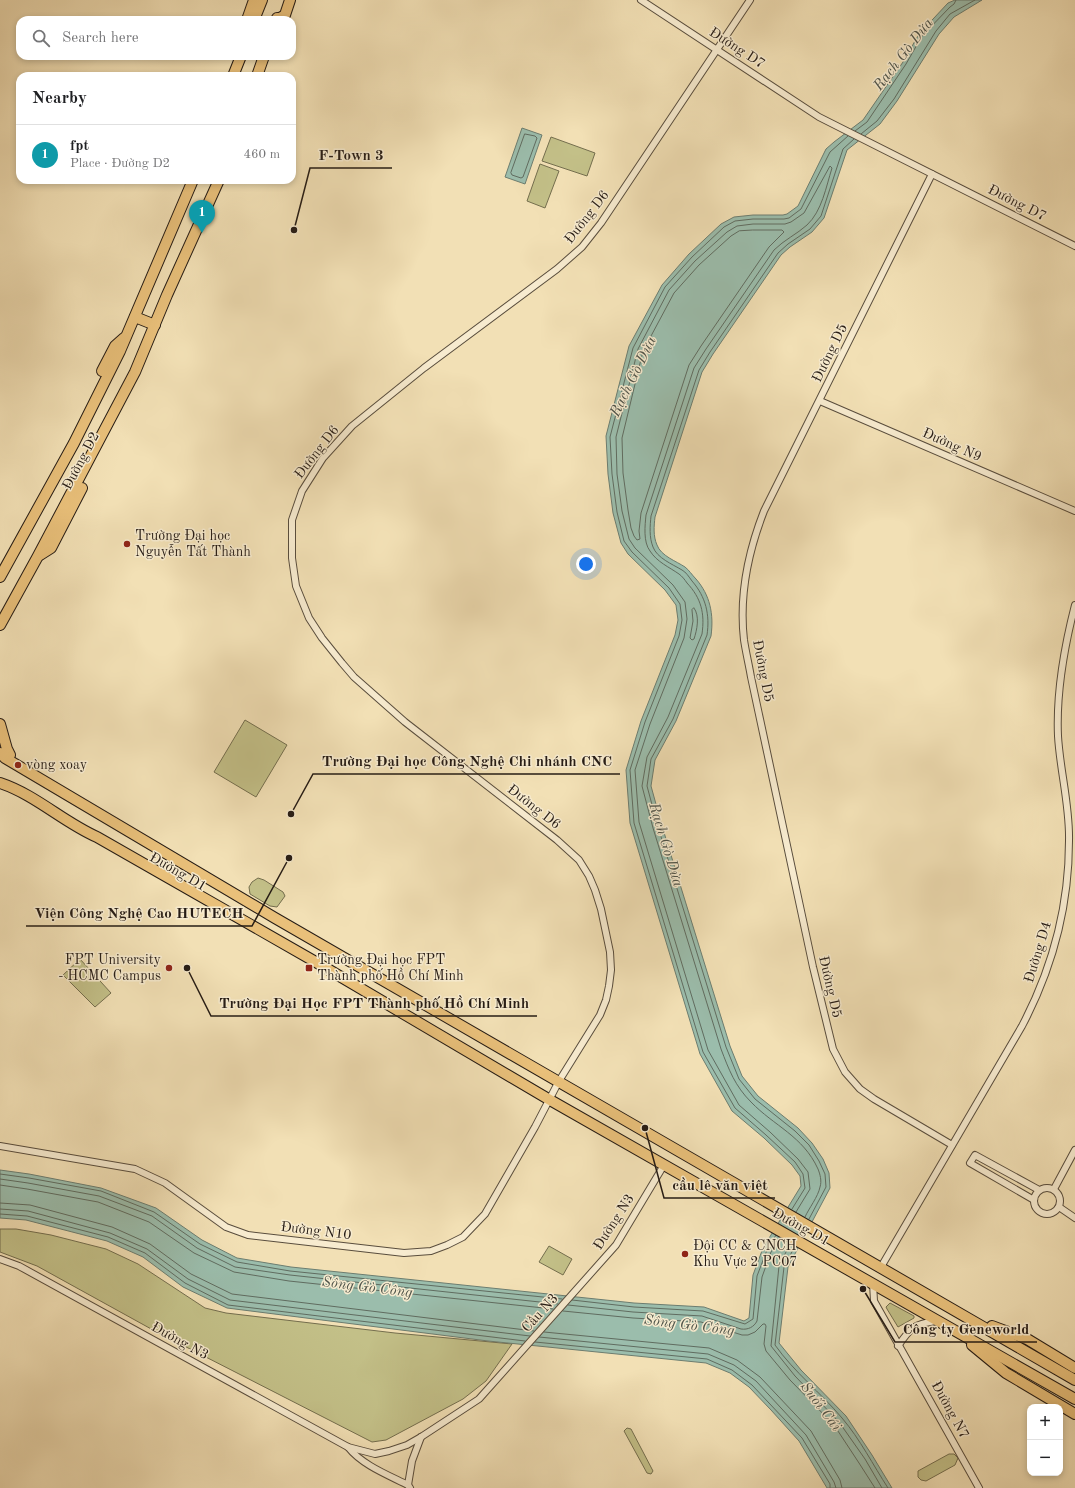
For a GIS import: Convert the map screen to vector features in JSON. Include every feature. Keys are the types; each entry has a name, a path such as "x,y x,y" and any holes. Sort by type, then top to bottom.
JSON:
{"main road":[{"path":"248,16 254,0"},
{"path":"256,16 262,0"},
{"path":"278,16 284,0"},
{"path":"283,16 290,0"},
{"path":"229,72 234,60"},
{"path":"235,72 240,60"},
{"path":"258,72 262,60"},
{"path":"264,72 268,60"},
{"name":"Đường D2","path":"147,288 144,282 145,278 185,184"},
{"name":"Đường D2","path":"0,577 66,458 126,337 192,184"},
{"name":"Đường D2","path":"0,625 135,372 167,295 218,185"},
{"path":"135,317 155,325"},
{"name":"Đường D2","path":"0,565 31,510 40,506"},
{"path":"0,724 7,748 3,753"},
{"name":"Đường D1","path":"3,753 120,821 126,830"},
{"name":"Đường D1","path":"3,753 5,758 353,963 591,1100 764,1197 832,1237 846,1248 1075,1380"},
{"name":"Đường D1","path":"0,783 40,802 85,832 104,841 280,941 664,1166 873,1283 1075,1399"},
{"path":"314,961 323,945"},
{"path":"964,1316 1027,1339 1075,1368"},
{"path":"956,1332 1006,1373 1075,1414"}],"street":[{"name":"Đường D7","path":"641,0 819,117 1075,246"},
{"name":"Đường D6","path":"559,1081 600,1015 606,1000 609,986 610,952 601,909 589,876 579,860 557,840 405,722 354,677 342,663 322,638 309,618 296,586 292,558 292,520 302,491 324,458 352,426 424,368 557,269 582,247 606,216 750,0"},
{"name":"Đường D5","path":"932,174 764,511 756,535 746,576 744,640 800,908 825,1022 833,1048 845,1072 860,1089 874,1099 952,1145"},
{"name":"Đường N9","path":"820,400 1075,512"},
{"name":"Đường D4","path":"881,1267 1031,1008 1048,965 1060,924 1065,895 1069,821 1058,736 1059,692 1065,644 1075,604"},
{"name":"Đường N10","path":"0,1146 136,1169 165,1183 226,1226 248,1236 404,1254 431,1251 463,1237 486,1214 550,1100 559,1081"},
{"path":"1054,1189 1075,1150"},
{"path":"1034,1200 970,1163 975,1155 1039,1190 1046,1188 1054,1189 1061,1198 1059,1207 1053,1213 1045,1214 1038,1211 1034,1204 1034,1200 1039,1190"},
{"name":"Đường N3","path":"578,1289 616,1245 664,1166"},
{"path":"1059,1207 1075,1218"},
{"name":"Đường N3","path":"0,1259 19,1266 348,1447 375,1454 389,1452 407,1445 479,1399 520,1354"},
{"name":"Đường N7","path":"873,1283 874,1302 979,1488"},
{"name":"Cầu N3","path":"520,1354 578,1289"},
{"path":"898,1346 912,1328 921,1323 938,1320"},
{"name":"Đường N3","path":"348,1447 353,1454 372,1467 409,1487 412,1461 421,1437"}],"shaded area":[{"path":"551,137 595,153 587,176 542,161"},
{"path":"540,164 559,171 545,208 527,201"},
{"path":"245,720 287,745 256,797 214,772"},
{"path":"258,878 283,892 285,896 277,907 270,906 250,894 249,887 252,882"},
{"path":"80,959 111,993 95,1007 63,975"},
{"path":"0,1229 16,1229 51,1235 106,1249 138,1264 205,1308 226,1313 395,1333 512,1344 486,1381 463,1399 386,1440 372,1442 153,1330 37,1266 0,1252"},
{"path":"549,1246 572,1259 563,1275 539,1262"},
{"path":"890,1303 914,1316 914,1318 898,1327 886,1307"},
{"path":"627,1428 631,1429 653,1471 651,1474 647,1473 624,1431"},
{"path":"949,1454 954,1454 958,1458 955,1465 926,1481 921,1480 918,1477 918,1471"}],"water":[{"path":"955,0 982,0 954,17 939,34 897,101 880,124 847,150 824,218 812,232 781,255 702,372 655,517 654,527 655,538 659,549 665,555 686,568 701,585 710,605 712,628 711,636 676,721 655,760 651,786 730,1046 742,1076 758,1096 798,1128 812,1143 823,1159 829,1173 830,1188 788,1267 779,1343 801,1370 846,1416 892,1488 827,1488 799,1441 749,1387 730,1373 706,1363 488,1341 227,1308 183,1287 143,1257 107,1241 26,1220 0,1218 0,1170 101,1188 156,1208 202,1240 237,1258 291,1267 634,1303 704,1307 744,1321 749,1318 753,1275 763,1248 801,1186 800,1176 792,1165 764,1138 732,1111 700,1054 630,823 626,770 641,721 675,635 678,620 676,605 665,590 628,554 621,543 613,513 608,474 606,436 629,346 662,285 689,254 721,224 734,217 753,215 783,215 787,214 798,206 826,149 863,120 903,62 919,34 948,3"},
{"path":"522,128 542,135 525,184 505,177"}],"place":[{"name":"F-Town 3","path":"294,230"},
{"name":"fpt","path":"202,233"},
{"name":"Trường Đại học Nguyễn Tất Thành","path":"127,544"},
{"name":"vòng xoay","path":"18,765"},
{"name":"Trường Đại học Công Nghệ Chi nhánh CNC","path":"291,814"},
{"name":"Viện Công Nghệ Cao HUTECH","path":"289,858"},
{"name":"FPT University - HCMC Campus","path":"169,968"},
{"name":"Trường Đại Học FPT Thành phố Hồ Chí Minh","path":"187,968"},
{"name":"Trường Đại học FPT Thành phố Hồ Chí Minh","path":"309,968"},
{"name":"cầu lê văn việt","path":"645,1128"},
{"name":"Đội CC & CNCH Khu Vực 2 PC07","path":"685,1254"},
{"name":"Công ty Geneworld","path":"863,1289"}],"water label":[{"name":"Rạch Gò Dừa","path":"904,55"},
{"name":"Rạch Gò Dừa","path":"634,377"},
{"name":"Rạch Gò Dừa","path":"665,845"},
{"name":"Sông Gò Công","path":"367,1288"},
{"name":"Sông Gò Công","path":"689,1326"},
{"name":"Suối Cái","path":"820,1407"}]}
